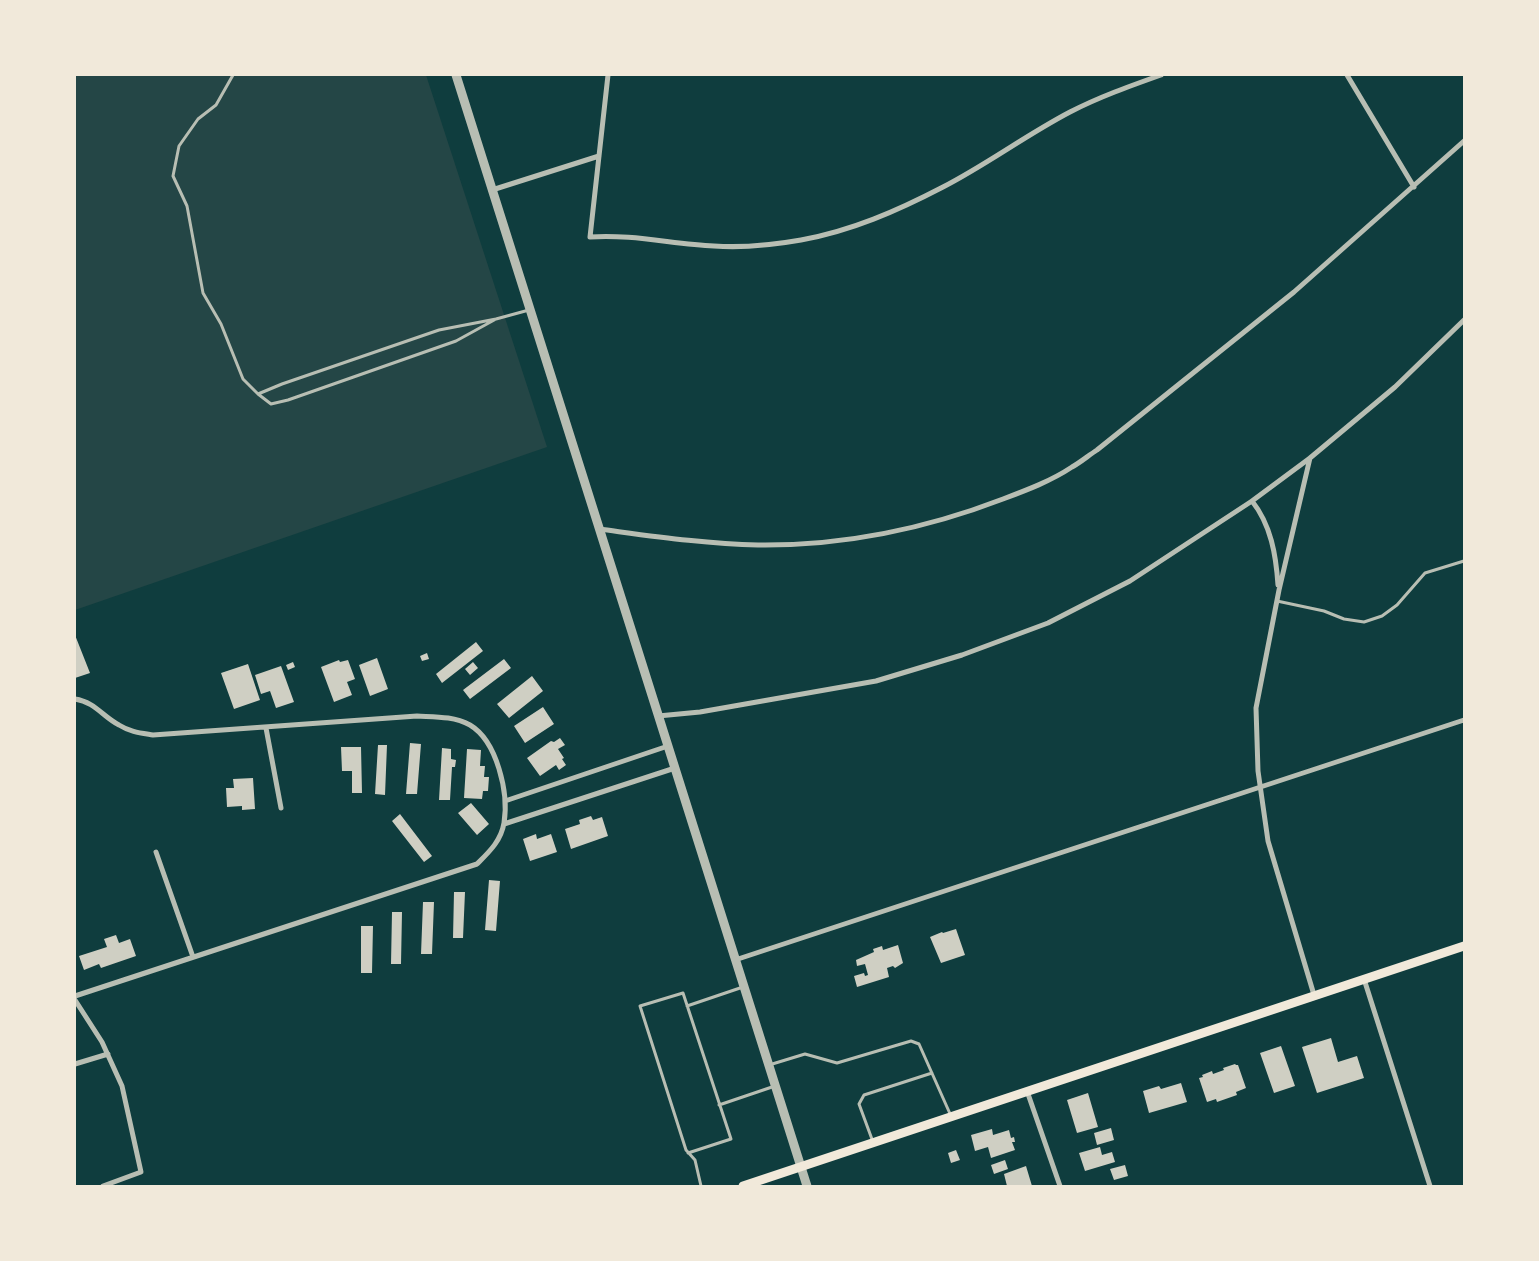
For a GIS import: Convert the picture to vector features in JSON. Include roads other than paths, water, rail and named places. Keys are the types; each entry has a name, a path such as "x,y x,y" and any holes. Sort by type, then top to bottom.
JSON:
{"main road":[{"path":"743,1186 1464,946"}],"street":[{"path":"456,75 807,1186"},
{"path":"608,75 590,237 608,236 715,246 741,246 802,240 844,230 879,218 944,187 1071,111 1161,75"},
{"path":"1347,75 1414,187"},
{"path":"599,529 719,543 759,545 824,542 923,525 985,506 1034,487 1072,467 1097,450 1294,292 1464,141"},
{"path":"492,190 599,156"},
{"path":"658,716 700,712 876,681 962,655 1048,623 1130,581 1252,501 1310,458 1395,387 1464,320"},
{"path":"1310,458 1279,590 1256,708 1258,771 1268,841 1314,995"},
{"path":"1252,501 1260,512 1270,534 1277,562 1279,590"},
{"path":"75,699 82,700 117,724 134,732 153,735 417,716 456,719 471,726 485,737 495,757 505,800 504,824 495,847 477,864 193,957 75,998 108,1054 122,1086 141,1172 103,1186"},
{"path":"735,960 1464,720"},
{"path":"266,728 281,808"},
{"path":"505,800 668,746"},
{"path":"504,824 675,768"},
{"path":"156,852 193,957"},
{"path":"1364,979 1430,1186"},
{"path":"75,1064 108,1054"},
{"path":"1027,1091 1060,1186"}],"lane":[{"path":"232,75 216,105 198,119 179,146 173,176 188,206 203,292 221,324 243,379 258,394 271,404 288,400 456,341 496,319"},
{"path":"258,394 439,330 496,319 529,310"},
{"path":"1277,601 1324,611 1344,619 1364,622 1382,616 1397,605 1425,574 1464,561"},
{"path":"687,1006 743,986"},
{"path":"688,1153 730,1139 683,993 640,1006 686,1150 688,1153 695,1160 701,1186"},
{"path":"768,1065 805,1054 837,1064 911,1041 920,1044 951,1116"},
{"path":"873,1142 860,1104 864,1095 932,1073"},
{"path":"719,1105 775,1086"}]}
